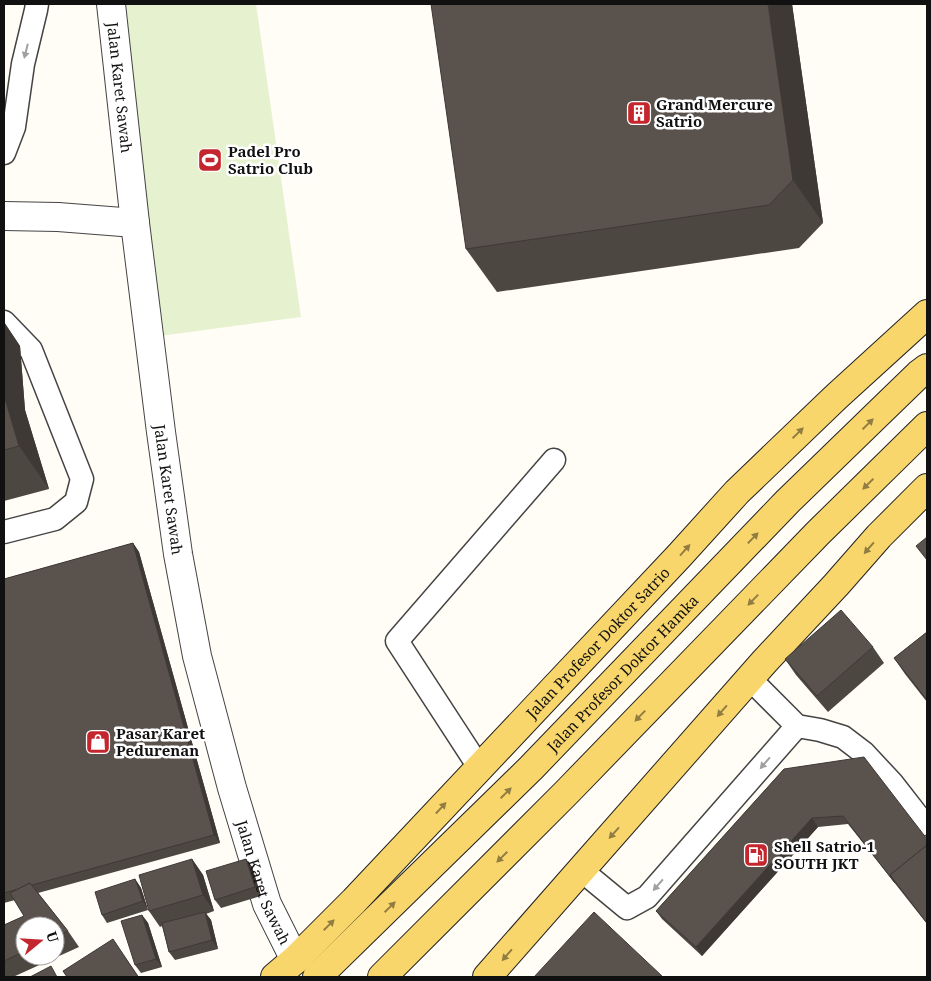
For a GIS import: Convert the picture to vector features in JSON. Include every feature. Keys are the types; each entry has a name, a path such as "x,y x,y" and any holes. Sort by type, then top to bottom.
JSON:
{"main road":[{"name":"Jalan Profesor Doktor Satrio","path":"285,969 354,901 737,492 836,397 927,314"},
{"name":"Jalan Profesor Doktor Hamka","path":"317,977 531,768 788,501 927,368"},
{"path":"382,977 572,786 818,533 927,426"},
{"path":"487,977 879,536 927,488"}],"street":[{"name":"Jalan Karet Sawah","path":"111,4 135,224 176,545 197,656 232,788 285,969"},
{"path":"4,216 58,217 135,224"}],"lane":[{"path":"4,153 14,127 23,64 37,4"},
{"path":"4,322 31,350 82,479 76,502 55,518 4,532"},
{"path":"479,767 397,641 554,460"},
{"path":"750,680 797,726 843,737 864,753 892,783 924,824"},
{"path":"581,870 627,908 647,897 797,726"}],"green space":[{"name":"Padel Pro Satrio Club","path":"126,4 256,4 301,317 160,336"}],"building":[{"name":"Grand Mercure Satrio","path":"431,4 768,4 793,180 769,205 466,249"},
{"path":"4,395 19,446 4,450"},
{"path":"927,537 927,560 916,546"},
{"name":"Pasar Karet Pedurenan","path":"133,543 214,835 32,885 30,883 4,893 4,579"},
{"path":"841,610 873,647 817,696 785,659"},
{"path":"927,632 927,700 894,658"},
{"name":"Shell Satrio-1 SOUTH JKT","path":"864,757 927,839 927,845 890,875 895,883 843,816 812,818 696,947 656,911 784,769"},
{"path":"927,845 927,923 890,875"},
{"path":"192,859 203,895 149,911 139,875"},
{"path":"246,859 255,887 215,900 206,871"},
{"path":"135,879 143,901 102,915 95,892"},
{"path":"30,883 56,916 24,916 10,893"},
{"path":"205,912 212,940 169,952 162,923"},
{"path":"594,912 662,976 534,977"},
{"path":"142,915 156,959 135,965 121,921"},
{"path":"15,920 15,956 4,961 4,925"},
{"path":"113,939 138,977 67,977 63,971"},
{"path":"51,966 57,977 30,977"}],"place":[{"name":"Grand Mercure Satrio","path":"639,113"},
{"name":"Padel Pro Satrio Club","path":"210,160"},
{"name":"Pasar Karet Pedurenan","path":"98,742"},
{"name":"Shell Satrio-1 SOUTH JKT","path":"756,855"}]}
